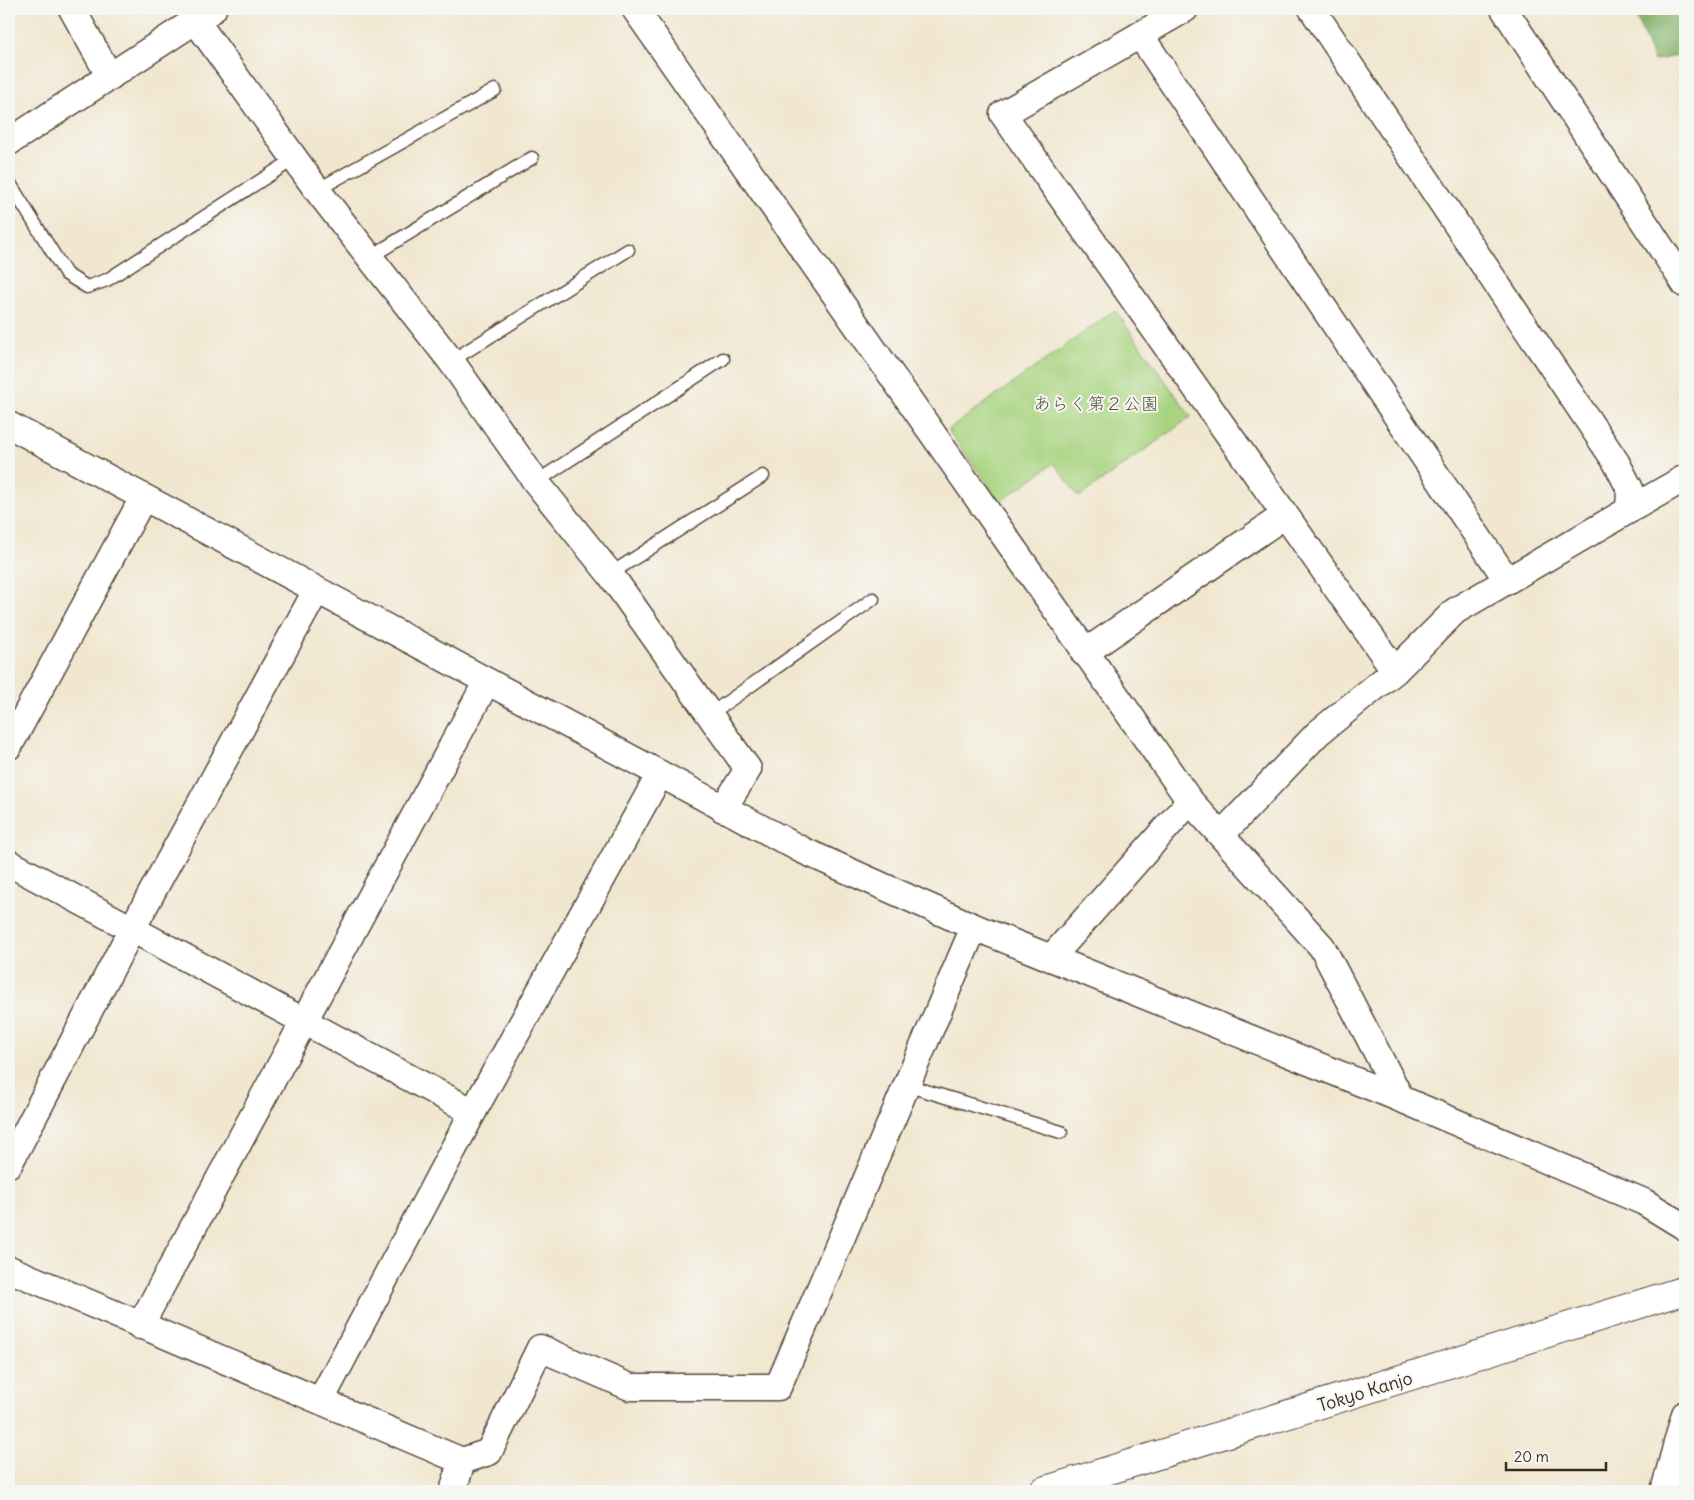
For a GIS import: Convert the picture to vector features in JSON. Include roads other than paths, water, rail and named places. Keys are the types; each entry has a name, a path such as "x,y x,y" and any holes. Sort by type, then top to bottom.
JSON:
{"highway":[{"name":"Tokyo Kanjo","path":"1043,1491 1685,1290"}],"street":[{"path":"72,9 110,77"},
{"path":"635,9 1084,653 1190,801 1322,947 1402,1099"},
{"path":"1185,9 1003,114 1395,671"},
{"path":"1312,9 1616,462 1630,489 1629,510"},
{"path":"1504,9 1685,284"},
{"path":"9,142 205,15 294,159 451,361 536,482 610,574 748,770 723,809"},
{"path":"1140,35 1507,580"},
{"path":"9,425 486,683 802,850 974,927 1402,1099 1644,1202 1685,1227"},
{"path":"1221,835 1318,732 1395,671 1456,611 1685,478"},
{"path":"9,746 143,498"},
{"path":"1084,653 1285,515"},
{"path":"9,1164 132,929 316,591"},
{"path":"140,1326 486,683"},
{"path":"321,1400 473,1112 660,774"},
{"path":"1051,958 1190,801"},
{"path":"9,863 473,1112"},
{"path":"9,1269 462,1461 490,1452 540,1348 630,1387 778,1387 974,927"},
{"path":"1664,1491 1685,1414"},
{"path":"452,1491 462,1461"}],"lane":[{"path":"317,190 495,90"},
{"path":"370,257 532,158"},
{"path":"9,182 66,274 87,287 107,280 294,159"},
{"path":"451,361 628,250"},
{"path":"536,482 723,359"},
{"path":"610,574 763,476"},
{"path":"709,715 873,599"},
{"path":"906,1085 1061,1132"}],"park label":[{"name":"あらく第２公園","path":"1096,404"}]}
